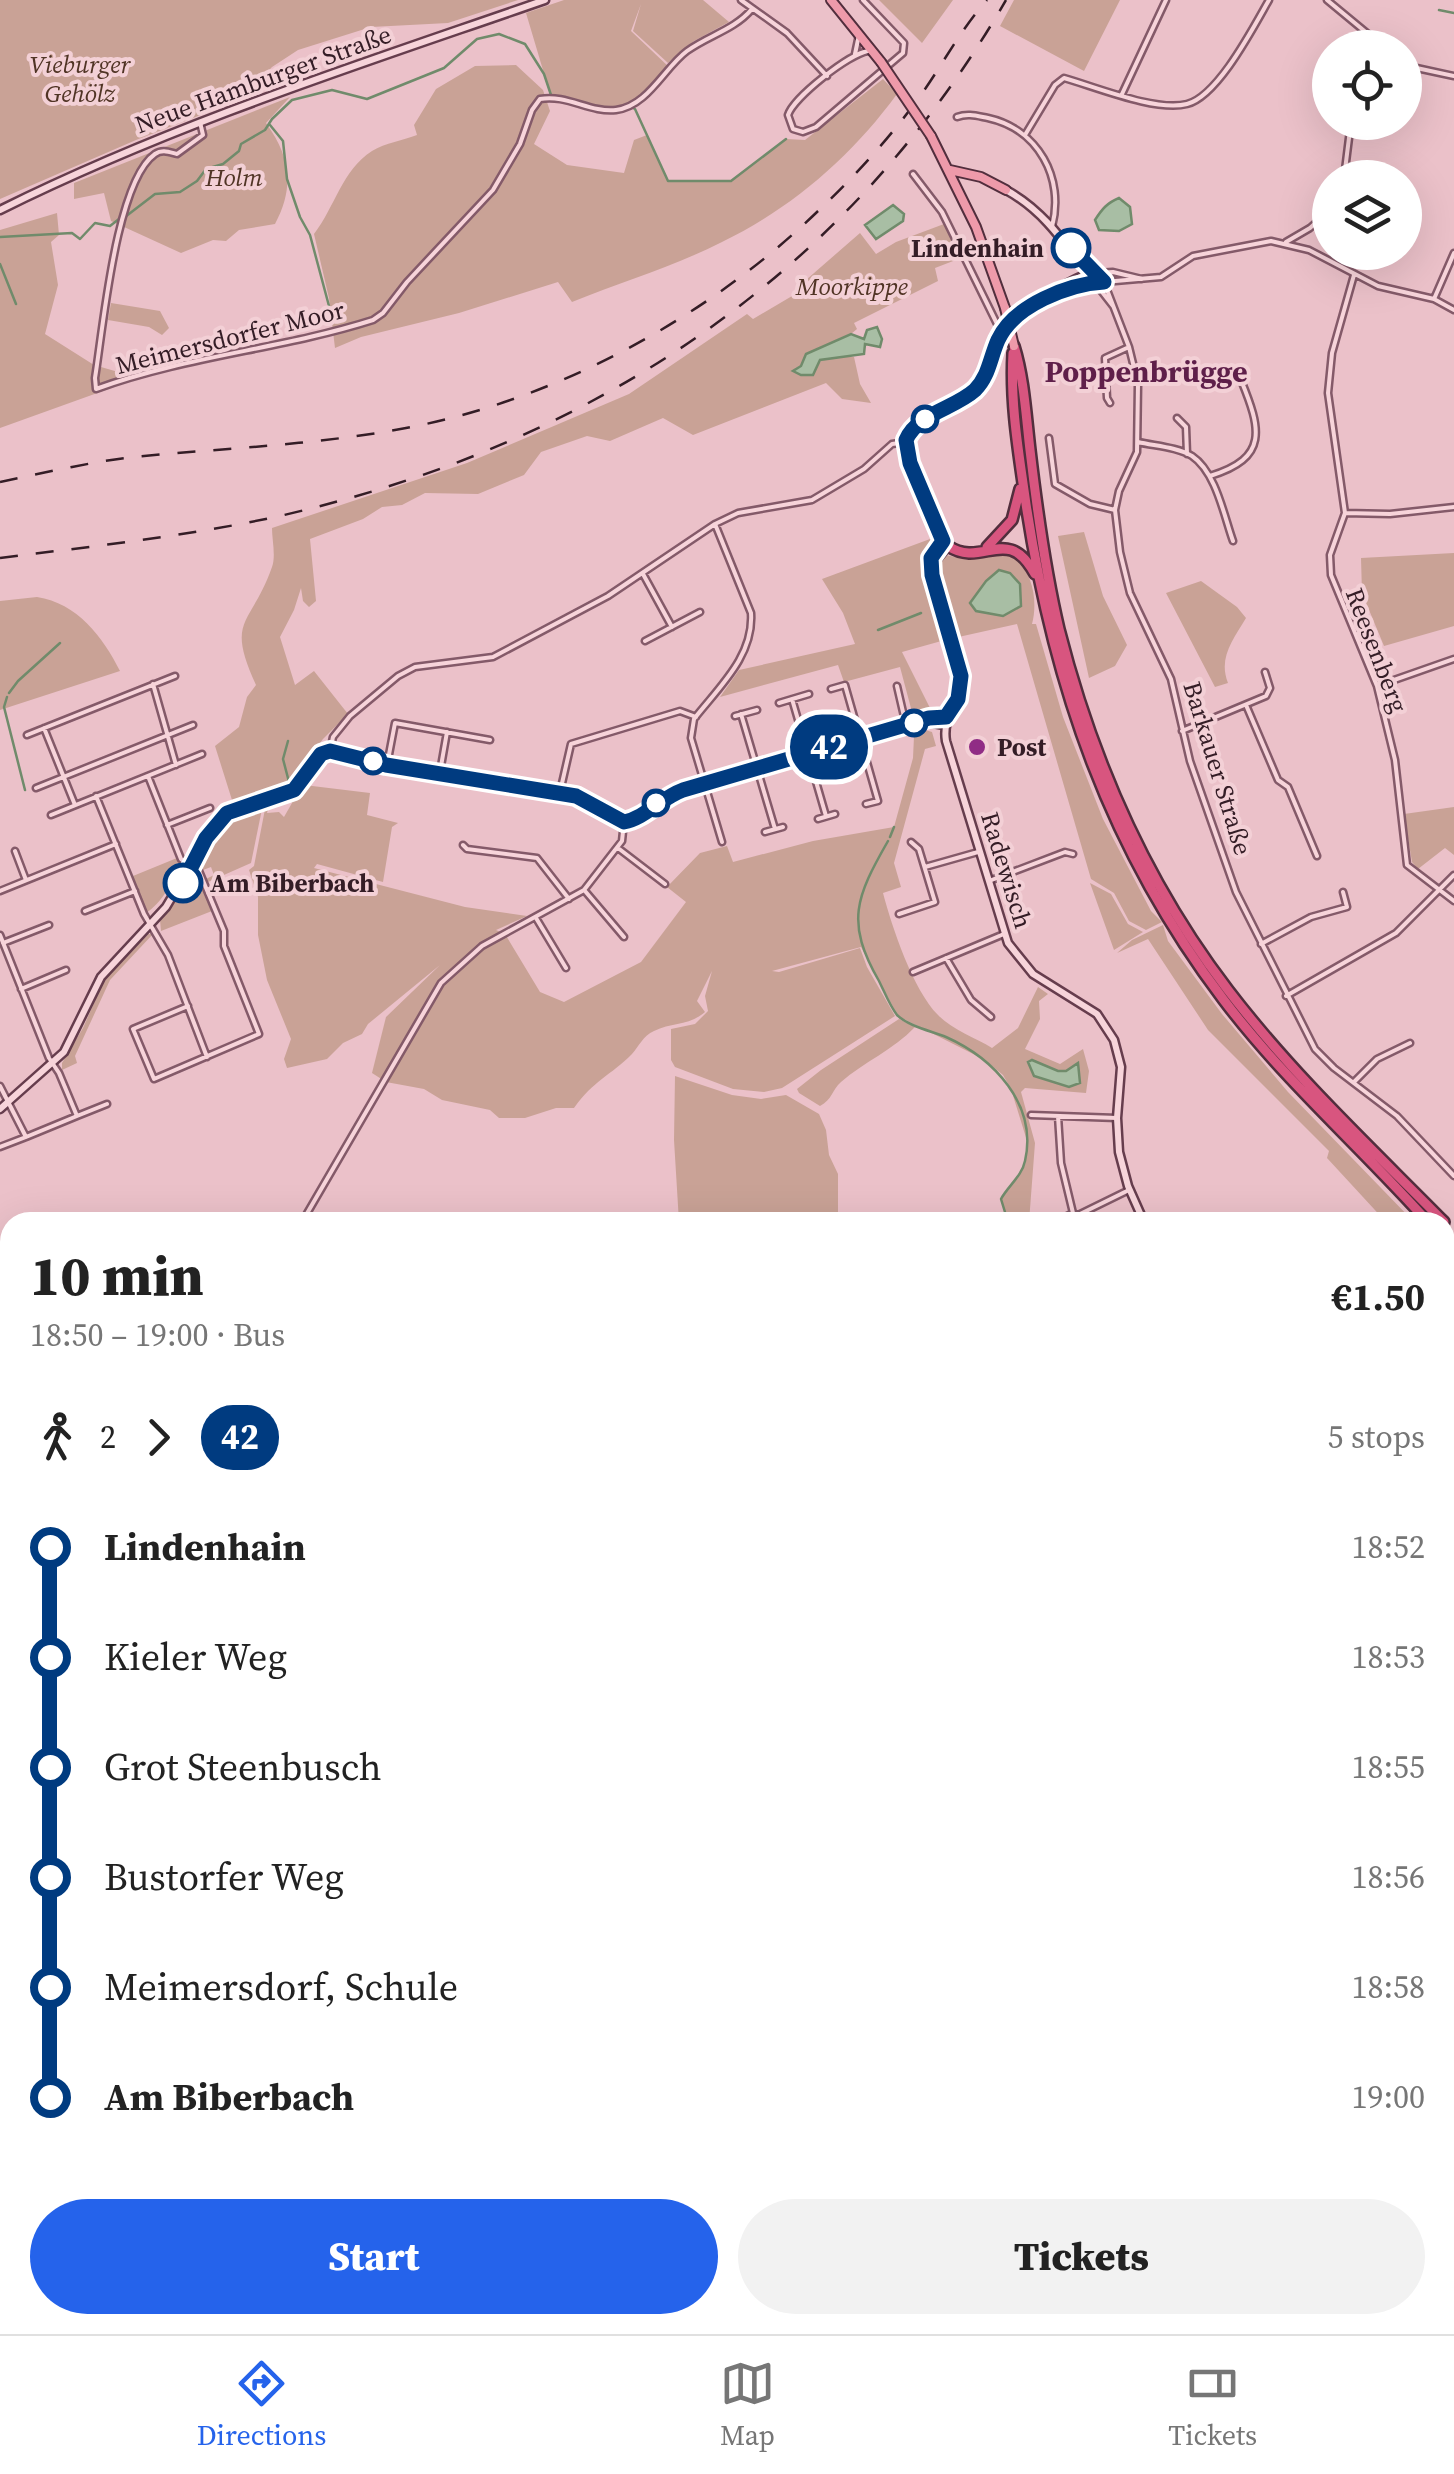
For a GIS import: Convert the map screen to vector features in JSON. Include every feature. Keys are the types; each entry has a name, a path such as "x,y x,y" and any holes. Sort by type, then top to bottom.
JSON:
{"highway":[{"path":"1014,346 1013,394 1022,471 1039,581 1056,657 1084,745 1125,842 1158,903 1250,1034 1419,1212"},
{"path":"1014,346 1045,562 1059,627 1092,740 1136,842 1179,918 1246,1012 1326,1102 1434,1212"},
{"path":"982,550 1014,517 1022,471"},
{"path":"945,544 964,554 999,548 1016,550 1026,558 1039,581"}],"main road":[{"path":"831,0 882,62 949,170 1005,308 1014,346"},
{"path":"949,170 981,178 1006,190"},
{"path":"966,204 967,185 981,178"}],"street":[{"name":"Neue Hamburger Straße","path":"0,210 200,122 545,0"},
{"path":"741,0 787,33 827,76"},
{"path":"864,0 904,44 904,53 816,127 807,132 795,130 788,119 791,106 854,54 873,52"},
{"path":"1122,94 1166,0"},
{"path":"1025,136 1055,84 1064,78 1169,106 1200,98 1224,71 1268,0"},
{"path":"1327,0 1363,30"},
{"name":"Meimersdorfer Moor","path":"200,122 203,135 199,141 177,154 163,151 152,157 130,191 122,219 96,389 153,369 302,340 373,320 383,314 407,282 493,190 540,99 562,98 606,110 628,106 643,97 684,53 732,27 752,9"},
{"path":"854,54 859,33"},
{"path":"1422,69 1454,76"},
{"path":"957,117 963,114 997,120 1025,136 1042,153 1049,168 1052,227"},
{"path":"913,174 942,212 1002,334"},
{"name":"Barkauer Straße","path":"1006,190 1030,204 1100,282 1129,347 1138,384 1138,442 1115,510 1118,539 1130,593 1171,678 1212,831 1236,892 1315,1049 1405,1123 1454,1176"},
{"path":"1286,242 1312,226"},
{"path":"1062,289 1146,280 1167,275 1193,256 1271,241 1286,242 1395,292 1434,299 1454,310"},
{"path":"1434,299 1454,253"},
{"path":"0,1109 64,1052 101,977 152,924 192,867 216,823 227,813 294,790 321,754 330,751 386,765 560,793 584,799 611,818 624,822 639,817 670,795 906,725 945,721 958,699 961,681 931,566 945,544 910,463 906,442 916,425 955,405 980,384 1010,324 1092,274 1114,272 1146,280"},
{"name":"Reesenberg","path":"1354,275 1332,353 1328,393 1346,514 1330,554 1330,575 1377,686 1396,772 1408,865 1454,902"},
{"path":"1110,403 1105,358 1129,347"},
{"path":"1209,476 1239,464 1254,447 1257,423 1241,380"},
{"path":"1177,418 1186,427 1186,454"},
{"path":"1049,438 1055,484 1090,504 1115,510"},
{"path":"330,751 332,737 350,716 398,676 435,662 493,657 570,617 715,524 738,513 812,500 864,469 892,444 906,442"},
{"path":"1138,442 1186,454 1209,476 1233,542"},
{"path":"1346,514 1454,508"},
{"path":"715,524 751,614 752,628 740,660 696,717 691,738 722,842"},
{"path":"642,573 672,627"},
{"path":"645,641 700,612"},
{"path":"1377,686 1454,659"},
{"path":"1182,730 1266,696 1270,688 1266,672"},
{"path":"27,735 175,676"},
{"path":"153,684 176,765"},
{"path":"831,688 845,685 878,801 866,804"},
{"path":"897,686 906,725"},
{"path":"778,703 809,694"},
{"path":"792,700 826,816"},
{"path":"1246,705 1278,780 1288,787 1317,856"},
{"path":"757,710 738,715 774,830"},
{"path":"560,793 571,744 680,711 696,717"},
{"name":"Radewisch","path":"945,721 946,741 1004,934 1026,968 1093,1010 1111,1032 1121,1068 1117,1118 1120,1152 1140,1212"},
{"path":"386,765 394,723 490,740"},
{"path":"36,788 194,725"},
{"path":"44,728 75,805"},
{"path":"440,774 447,732"},
{"path":"51,815 202,754"},
{"path":"148,776 181,859 199,872 260,1034 154,1079 133,1029 188,1006"},
{"path":"96,796 207,1057"},
{"path":"168,824 210,808"},
{"path":"818,818 835,814"},
{"path":"308,1212 431,996 468,956 584,890 618,848 624,822"},
{"path":"766,832 783,827"},
{"path":"910,842 917,845 935,902"},
{"path":"0,892 116,844"},
{"path":"463,844 467,849 537,858 569,899"},
{"path":"618,848 665,884"},
{"path":"15,851 26,880"},
{"path":"925,867 980,851"},
{"path":"988,880 1065,852 1073,854"},
{"path":"1286,996 1396,933 1454,875"},
{"path":"584,890 624,937"},
{"path":"84,911 135,891"},
{"path":"1261,944 1319,914 1346,907 1342,892"},
{"path":"899,914 942,900"},
{"path":"536,918 566,968"},
{"path":"3,943 49,924"},
{"path":"913,972 1004,934"},
{"path":"0,936 77,1116"},
{"path":"946,958 970,1000 991,1017"},
{"path":"21,989 66,970"},
{"path":"1354,1082 1377,1059 1410,1043"},
{"path":"0,1086 26,1137"},
{"path":"0,1147 107,1104"},
{"path":"1030,1115 1117,1118"},
{"path":"1058,1116 1060,1164 1073,1212"},
{"path":"1084,1212 1130,1190"}],"green space":[{"name":"Vieburger Gehölz","path":"0,0 518,0 448,23 371,27 298,50 272,67 242,99 0,199"},
{"path":"564,0 703,0 729,22 694,41 668,63 633,31 641,4 631,31 670,68 628,104 617,108 590,106 551,97 526,13"},
{"path":"879,0 953,0 922,43"},
{"path":"1014,0 1120,0 1084,71 1000,26"},
{"path":"516,65 543,90 550,111 534,144 567,165 624,173 634,140 647,135 668,181 731,180 786,139 805,140 883,79 897,94 860,139 819,179 772,213 704,251 572,302 558,282 459,313 361,337 335,348 329,298 314,234 346,178 372,151 417,135 414,125 436,89 475,66"},
{"name":"Holm","path":"290,97 266,123 280,147 287,172 285,197 275,224 239,230 226,241 213,240 181,253 111,221 104,193 74,199 74,183"},
{"path":"57,213 59,235 51,242 58,285 45,334 94,365 139,378 0,428 0,230"},
{"name":"Moorkippe","path":"944,224 961,258 935,268 938,281 854,323 857,329 851,334 806,354 801,366 794,368 817,363 830,357 854,357 860,384 871,403 842,399 826,383 693,435 663,418 610,441 587,436 541,452 524,475 478,494 425,493 310,539 316,601 309,607 303,601 301,588 280,637 295,685 314,671 348,714 323,739 288,786 232,800 215,746 239,727 247,697 256,685 242,646 242,634 272,567 272,528 467,463 629,394 747,314 753,319 809,286 806,280 860,233 876,254"},
{"path":"111,303 160,311 169,328 162,335 149,327 108,320"},
{"path":"1084,532 1103,596 1127,645 1115,666 1089,678 1058,536"},
{"path":"930,539 927,580 945,640 902,652 930,708 912,712 900,667 844,682 838,665 720,697 739,670 855,644 843,613 822,579"},
{"path":"1003,553 1013,557 1026,572 1033,592 1032,624 1036,624 1063,717 1103,819 1151,911 1162,922 1146,930 1129,921 1114,893 1091,879 1017,624 954,638 938,595 936,572 946,555 969,560","holes":["994,573 1019,608 1003,616 976,611 974,597"]},
{"path":"1454,553 1454,626 1384,646 1362,593 1361,558"},
{"path":"1201,581 1246,618 1226,657 1228,683 1215,687 1166,593"},
{"path":"37,597 76,614 105,646 120,671 0,710 0,601"},
{"path":"919,728 932,732 936,746 925,749 894,863 901,887 883,893 912,974 943,1020 992,1048 1018,1028 1038,987 1048,994 1039,1001 1040,1019 1025,1049 1060,1064 1083,1049 1089,1071 1086,1093 1025,1088 1021,1092 1035,1143 1030,1212 1005,1212 1001,1199 1025,1165 1028,1144 1003,1075 985,1060 898,1016 861,947 772,971 860,948 895,1016 782,1088 764,1092 733,1089 675,1067 671,1060 671,1029 695,1024 708,1011 705,996 712,971 697,1001 705,1012 693,1020 650,1033 574,1108 556,1108 525,1118 499,1118 490,1110 442,1100 424,1089 386,1082 372,1073 386,1017 440,965 368,1024 362,1034 343,1043 327,1059 287,1068 284,1059 291,1039 267,980 258,935 258,897 249,870 254,866 266,804 270,803 267,813 279,812 284,817 292,803 289,797 304,785 370,793 367,815 398,823 392,827 383,882 317,864 314,868 465,907 527,916 496,930 505,934 540,992 564,1002 641,962 686,902 667,887 700,853 727,846 733,862 813,841 894,827 913,758 914,736"},
{"path":"263,804 251,863 208,882 206,879 214,875 211,867 203,870 200,862 214,831 240,811"},
{"path":"1454,807 1454,855 1445,848 1418,869 1412,862 1404,814"},
{"path":"177,858 181,866 174,879 146,913 133,876"},
{"path":"191,877 198,878 212,911 161,931 160,920"},
{"path":"1090,883 1111,894 1128,924 1143,932 1114,950"},
{"path":"1163,925 1168,941 1222,1014 1288,1092 1404,1212 1377,1212 1327,1158 1329,1151 1208,1030 1148,939 1117,953 1132,940"},
{"path":"147,934 153,934 110,980 75,1056 77,1063 62,1070 105,978"},
{"path":"899,1019 915,1027 841,1082 824,1104 820,1106 799,1093 797,1089 821,1070"},
{"path":"675,1076 732,1095 761,1099 786,1095 819,1114 838,1174 838,1212 678,1212"}],"shaded area":[{"path":"1119,198 1130,207 1132,224 1119,231 1099,230 1095,220"},
{"path":"893,205 904,214 903,221 876,239 865,225"},
{"path":"877,327 882,339 880,347 865,344 864,354 820,360 813,375 793,371 801,366 806,354 851,334 864,339 867,330"},
{"path":"999,570 1010,573 1020,584 1021,606 1003,616 976,611 970,603"},
{"path":"1032,1060 1058,1071 1078,1063 1080,1083 1069,1087 1034,1076 1028,1062"}],"waterway":[{"path":"1439,10 1454,13"},
{"path":"125,217 155,194 180,192 197,181 206,169 223,164 239,151 241,144 265,130 292,100 332,90 367,99 444,68 477,39 499,34 525,44 544,74 551,95"},
{"path":"629,106 635,109 668,181 731,181 786,139"},
{"path":"270,125 283,141 287,179 310,235 329,306"},
{"path":"0,237 72,233 80,239 95,223 110,226 119,219"},
{"path":"0,264 16,304"},
{"path":"878,630 921,613"},
{"path":"9,693 60,643"},
{"path":"7,697 4,707 25,790"},
{"path":"288,741 283,759 289,782"},
{"path":"890,837 894,827"},
{"path":"888,841 862,894 858,926 862,942 897,1015 980,1057 995,1070 1018,1102 1025,1121 1025,1161 1001,1199 1005,1212"}],"railway":[{"path":"0,482 117,459 304,442 406,428 462,415 573,375 678,320 774,251 870,158 927,87 987,0"},
{"path":"0,558 178,535 284,515 397,484 505,443 606,393 701,334 789,266 869,187 942,99 1006,0"}],"bus line":[{"name":"42","path":"183,883 206,838 227,813 294,790 321,754 330,751 386,765 576,796 618,822 631,822 662,799 683,790 929,718 946,717 958,699 961,681 932,575 931,558 943,541 910,463 906,440 916,425 955,405 980,384 999,339 1010,324 1062,289 1104,282 1071,248"}],"place":[{"name":"Lindenhain","path":"1071,248"},
{"name":"Post","path":"977,747"},
{"name":"Am Biberbach","path":"183,883"}],"district":[{"name":"Poppenbrügge","path":"1146,371"}]}
